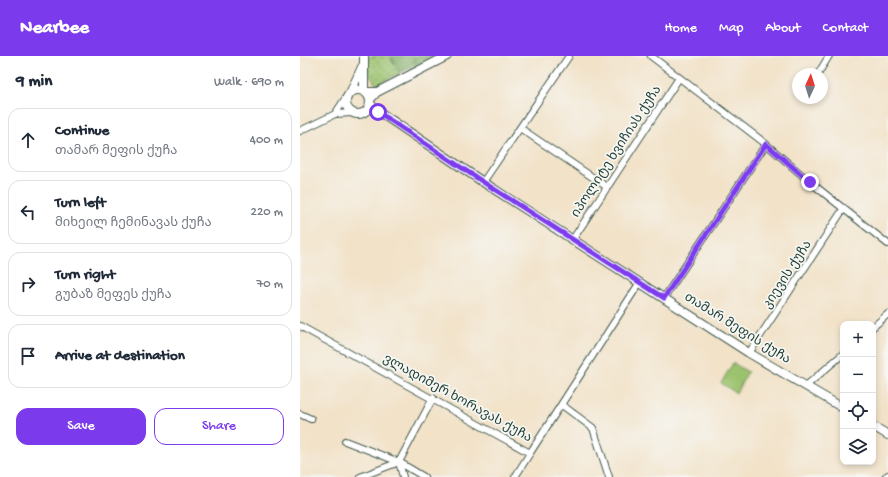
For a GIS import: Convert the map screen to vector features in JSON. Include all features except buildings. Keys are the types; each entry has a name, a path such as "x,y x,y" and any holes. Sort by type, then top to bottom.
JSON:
{"street":[{"path":"362,113 367,110 370,102 379,91 447,56"},
{"path":"483,182 569,56"},
{"path":"651,56 766,144 888,244"},
{"path":"822,68 830,56"},
{"path":"363,60 364,91 370,102"},
{"path":"335,114 352,91 363,60"},
{"name":"იპოლიტე ხვიჩიას ქუჩა","path":"573,239 679,78"},
{"path":"352,91 358,89 364,91 379,91"},
{"path":"346,99 346,107 352,112"},
{"name":"თამარ მეფის ქუჩა","path":"370,102 378,112 483,182 750,353 807,385 840,406"},
{"path":"300,131 335,114 352,112 378,112"},
{"path":"520,128 607,187"},
{"path":"664,298 766,144"},
{"name":"კიევის ქუჩა","path":"750,353 844,208"},
{"name":"ვლადიმერ ხორავას ქუჩა","path":"300,326 433,398 530,453 640,282"},
{"path":"876,325 888,314"},
{"path":"807,385 840,357"},
{"path":"360,477 399,462 433,398"},
{"path":"562,405 593,428 609,477"},
{"path":"300,414 310,419"},
{"path":"876,428 888,435"},
{"path":"345,441 399,462 424,477"},
{"path":"515,477 530,453"},
{"path":"399,462 403,477"}],"green space":[{"path":"369,56 393,56 391,60 400,73 376,85 367,71"},
{"path":"393,56 435,56 400,73 391,60"},
{"path":"733,363 748,372 736,393 721,383"}],"route":[{"path":"378,112 483,182 664,298 766,144 810,182"}]}
